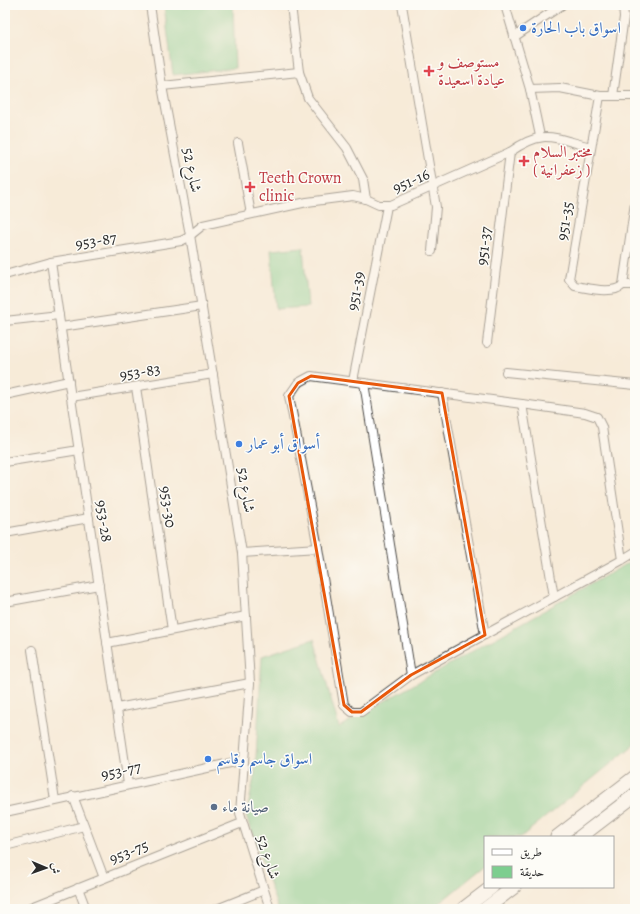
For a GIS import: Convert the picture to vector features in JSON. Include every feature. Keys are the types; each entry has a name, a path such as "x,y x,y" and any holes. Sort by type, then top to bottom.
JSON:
{"main road":[{"path":"558,836 635,776"},
{"path":"581,836 635,795"},
{"path":"463,909 491,888"},
{"path":"485,909 513,888"}],"street":[{"name":"شارع 52","path":"150,5 162,86 190,235 242,553 250,683 240,805 242,822 270,909"},
{"path":"291,5 299,72 308,98 346,148 363,179 366,198"},
{"path":"402,5 436,206 432,251"},
{"path":"505,5 530,89 540,136 591,147"},
{"path":"514,37 562,5"},
{"path":"613,96 624,17 623,5"},
{"path":"162,86 299,72"},
{"path":"530,89 560,88 600,96 635,96"},
{"name":"951-35","path":"600,96 569,279 575,286 583,287 612,290 619,289 623,285"},
{"name":"951-16","path":"190,235 203,225 306,202 353,196 366,198 379,205 387,206 510,152 526,141 540,136"},
{"path":"238,143 251,214"},
{"name":"951-37","path":"487,343 510,152"},
{"path":"635,203 623,285 635,285"},
{"name":"951-39","path":"353,381 387,206"},
{"name":"953-87","path":"5,275 51,262 181,241 190,235"},
{"name":"953-28","path":"51,262 128,784"},
{"path":"61,328 202,306"},
{"path":"5,321 59,315"},
{"path":"506,372 635,385"},
{"name":"953-83","path":"71,397 213,374"},
{"path":"622,560 602,427 597,417 585,413 311,376 298,382 289,396 318,548 344,705 352,712 361,712 411,675 622,560 635,552"},
{"path":"5,395 69,381"},
{"path":"364,383 411,675"},
{"name":"953-30","path":"136,387 172,630"},
{"path":"442,393 485,635"},
{"path":"522,404 554,597"},
{"path":"5,462 79,450"},
{"path":"5,533 89,518"},
{"path":"242,553 318,548"},
{"path":"5,602 99,585"},
{"path":"107,643 246,616"},
{"path":"32,650 55,800"},
{"path":"117,708 250,683"},
{"name":"953-77","path":"5,812 128,784 244,760"},
{"path":"73,796 104,878"},
{"name":"953-75","path":"27,909 242,822"},
{"path":"5,846 84,826"},
{"path":"78,888 86,909"},
{"path":"217,909 264,890"}],"highlighted area":[{"path":"311,376 442,393 485,635 411,675 361,712 352,712 344,705 289,396 298,383"}],"green space":[{"path":"164,5 233,5 235,68 173,75"},
{"path":"303,247 308,307 276,309 271,250"},
{"path":"635,559 635,744 522,836 484,836 484,867 432,909 278,909 246,816 255,773 262,656 314,639 339,727"}],"place":[{"name":"اسواق باب الحارة","path":"523,28"},
{"name":"مستوصف و عيادة اسعيدة","path":"429,71"},
{"name":"مختبر السلام ( زعفرانية )","path":"524,161"},
{"name":"Teeth Crown clinic","path":"250,187"},
{"name":"أسواق أبو عمار","path":"239,444"},
{"name":"اسواق جاسم وقاسم","path":"208,759"},
{"name":"صيانة ماء","path":"214,807"}]}
